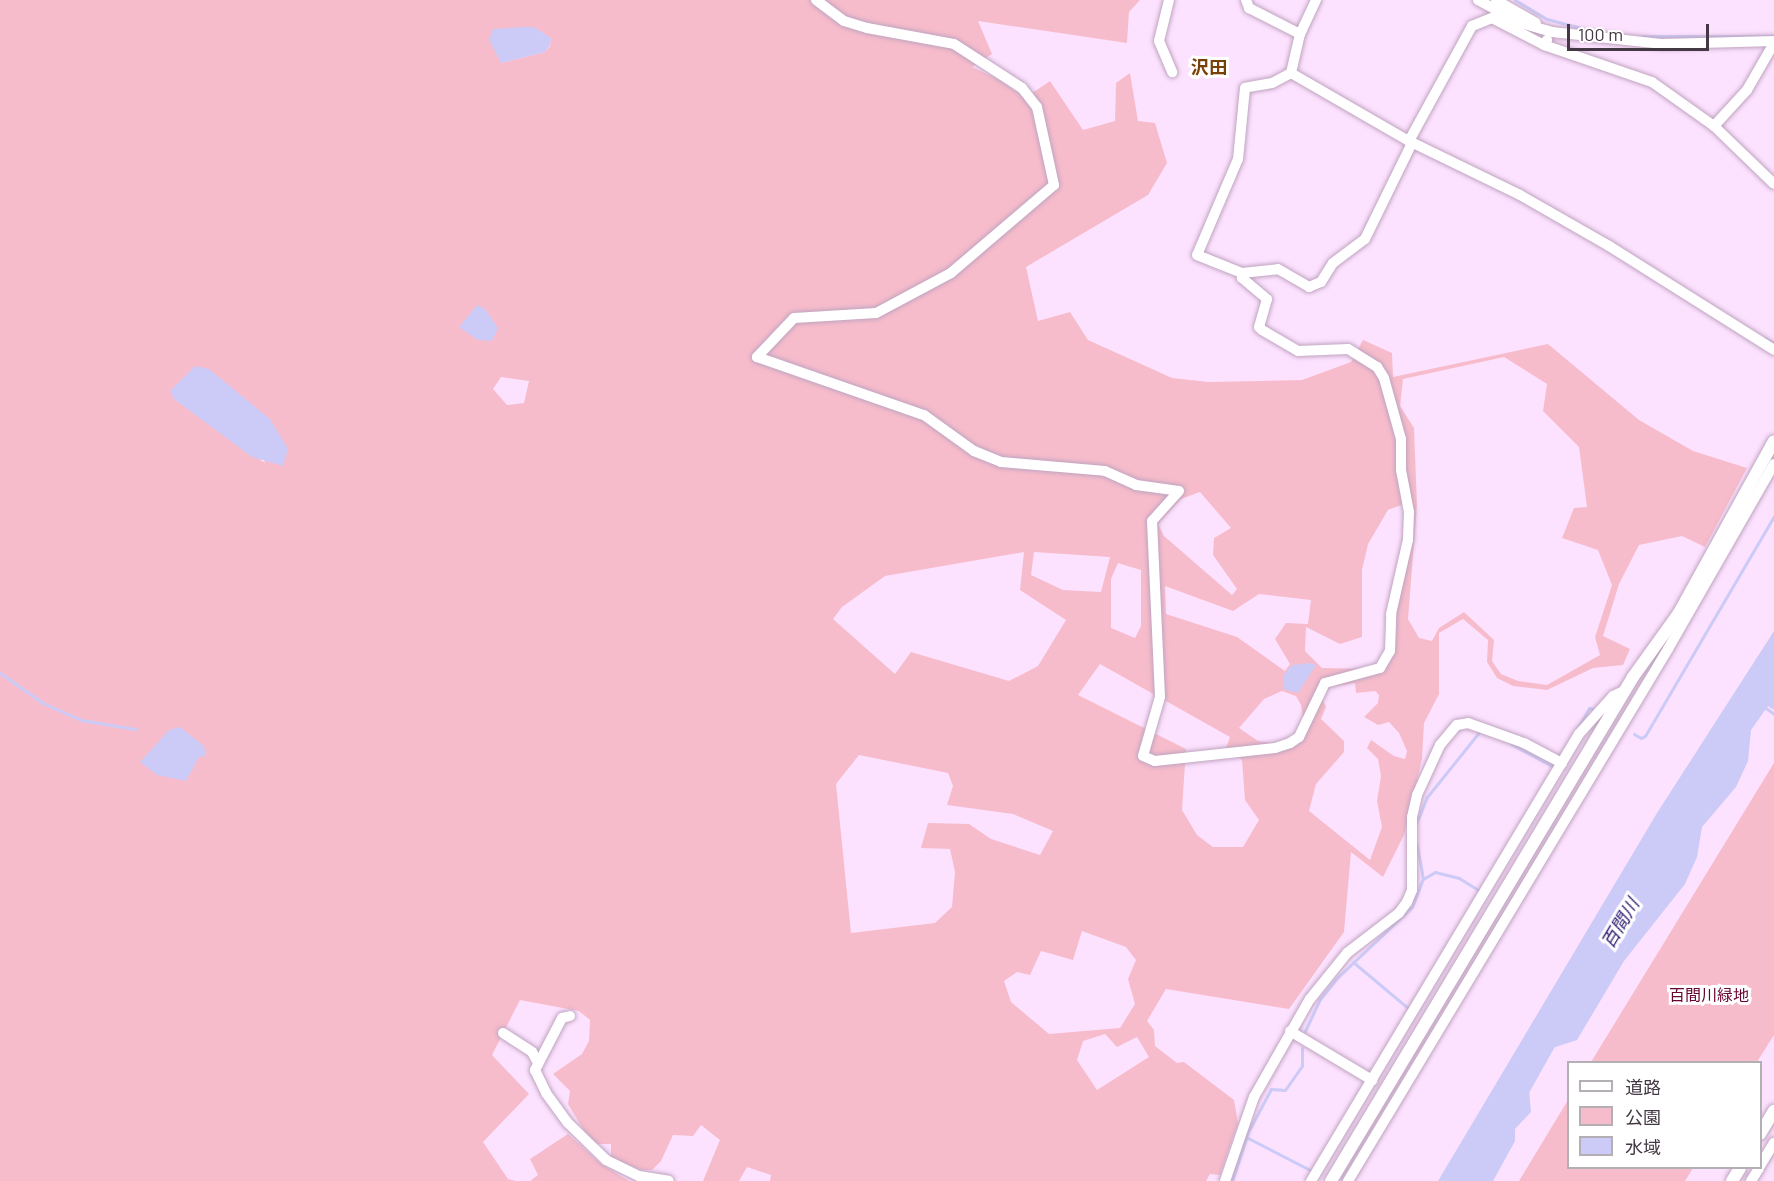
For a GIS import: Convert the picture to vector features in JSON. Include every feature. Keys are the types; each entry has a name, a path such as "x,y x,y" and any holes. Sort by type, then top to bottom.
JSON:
{"street":[{"path":"816,0 844,21 867,28 954,44 1022,88 1037,107 1054,185 951,273 876,313 795,318 758,357 924,415 974,451 1001,462 1104,471 1136,484 1179,491 1152,521 1160,697 1157,716 1143,748 1143,756 1155,761 1275,748 1290,743 1299,737 1324,683 1380,668 1390,651 1391,614 1408,540 1409,512 1401,470 1401,439 1384,378 1377,367 1348,350 1298,351 1262,330 1258,327 1267,299 1242,278 1242,273"},
{"path":"1169,0 1159,41 1172,72"},
{"path":"1246,0 1249,8 1300,34"},
{"path":"1316,0 1300,34 1291,73 1272,83 1245,88 1238,159 1197,255 1242,273 1278,269 1309,287 1321,282 1333,263 1365,239 1410,142 1472,26 1492,18 1544,45 1652,82 1714,126 1774,184"},
{"path":"1478,0 1521,23 1552,32 1663,44 1774,42"},
{"path":"1496,0 1552,32"},
{"path":"1544,45 1552,32"},
{"path":"1714,126 1747,90 1774,42"},
{"path":"1291,73 1410,142 1520,195 1774,350"},
{"path":"1331,1181 1626,690 1690,595 1774,441"},
{"path":"1348,1181 1774,464"},
{"path":"1311,1181 1369,1078 1559,762 1579,734 1613,696 1626,690"},
{"path":"1224,1181 1246,1115 1290,1031 1310,999 1347,953 1399,913 1407,902 1412,890 1411,839 1417,795 1440,744 1457,725 1463,722 1484,727 1559,762"},
{"path":"570,1016 562,1018 535,1070 546,1093 594,1152 622,1169 669,1181"},
{"path":"1290,1031 1369,1078"},
{"path":"503,1033 532,1052 538,1063"},
{"path":"1762,1132 1774,1111"},
{"path":"1762,1164 1774,1143"}],"green space":[{"path":"0,0 1140,0 1129,12 1127,43 978,21 992,54 972,67 998,79 1025,98 1050,81 1083,130 1115,121 1116,83 1130,73 1138,121 1155,123 1167,163 1148,195 1026,267 1038,321 1070,312 1088,340 1172,378 1208,382 1302,380 1351,362 1363,340 1392,353 1393,377 1548,344 1639,420 1693,451 1747,468 1705,547 1682,536 1639,545 1619,584 1603,636 1630,649 1623,665 1593,668 1547,690 1513,686 1497,678 1487,662 1488,640 1463,619 1439,633 1439,694 1424,723 1422,759 1404,835 1383,877 1351,852 1344,932 1289,1009 1166,989 1147,1021 1154,1030 1155,1046 1177,1063 1184,1062 1234,1100 1238,1123 1220,1175 1210,1174 1206,1181 770,1181 771,1175 747,1167 739,1181 703,1181 720,1140 701,1125 693,1136 673,1135 661,1161 652,1170 641,1170 611,1157 611,1144 592,1144 568,1104 570,1091 553,1074 582,1054 589,1041 590,1020 579,1011 520,1000 492,1055 529,1094 483,1142 508,1179 516,1181 0,1181","holes":["533,27 551,38 550,46 545,52 501,63 493,30","1504,357 1547,384 1543,411 1579,447 1587,507 1574,508 1562,538 1598,550 1612,585 1595,637 1600,655 1547,685 1518,681 1501,674 1492,661 1494,640 1464,612 1439,628 1432,641 1419,638 1408,619 1417,505 1414,428 1400,406 1403,379","501,377 529,381 524,403 507,405 493,389","221,380 244,399 265,463 174,399","1200,492 1231,528 1214,538 1213,555 1237,589 1232,595 1164,536 1158,524 1181,499","1404,504 1406,524 1386,657 1373,669 1322,668 1305,651 1306,627 1340,644 1362,637 1362,570 1368,544 1388,510","1024,552 1020,590 1066,620 1038,666 1009,681 911,652 895,674 833,619 842,607 885,576","1034,552 1110,557 1101,592 1063,590 1031,575","1118,563 1141,570 1141,626 1135,638 1111,628 1111,579","1165,586 1233,611 1259,594 1311,600 1308,624 1286,623 1275,639 1290,664 1285,671 1237,637 1166,614","1100,664 1230,737 1226,748 1242,760 1245,800 1259,820 1243,847 1213,847 1197,835 1182,810 1186,749 1078,695","1355,683 1356,693 1375,691 1379,695 1378,703 1364,717 1378,725 1389,722 1399,733 1407,751 1405,759 1394,756 1371,740 1367,748 1378,759 1381,776 1377,801 1382,827 1370,860 1309,811 1316,784 1344,752 1344,741 1321,719 1326,707 1321,696 1331,687","1282,691 1296,696 1301,705 1303,719 1293,737 1272,743 1258,741 1239,728 1264,699","859,755 948,773 953,786 947,805 1013,814 1053,831 1040,855 991,839 969,824 928,823 921,848 950,849 955,872 952,907 935,923 851,933 836,784","1082,931 1126,947 1136,960 1128,979 1135,1004 1120,1028 1049,1034 1011,1002 1004,981 1017,972 1030,975 1041,951 1073,960","1105,1034 1117,1047 1137,1037 1149,1057 1097,1090 1077,1060 1083,1041"]},
{"name":"百間川緑地","path":"1774,763 1774,1035 1758,1061 1592,1061"},
{"path":"1567,1102 1567,1169 1692,1169 1685,1181 1519,1181"},
{"path":"568,1134 600,1163 629,1181 530,1181 538,1175 530,1159"}],"water":[{"path":"534,27 551,38 550,45 545,52 501,63 489,40 493,29"},
{"path":"477,305 485,309 498,328 492,341 478,340 459,327"},
{"path":"195,366 209,369 270,419 288,449 283,466 252,457 174,399 170,391"},
{"path":"1774,631 1774,710 1768,706 1751,730 1748,761 1736,787 1702,827 1697,857 1685,884 1624,961 1577,1040 1534,1054 1527,1067 1531,1112 1515,1129 1515,1141 1493,1181 1438,1181 1657,813"},
{"path":"1311,663 1316,665 1298,693 1283,689 1283,676 1292,665"},
{"path":"180,727 204,746 206,756 199,757 186,781 157,775 140,762 169,730"}],"waterway":[{"path":"1515,0 1547,19 1593,31"},
{"path":"1642,36 1773,36"},
{"path":"1765,338 1774,343"},
{"path":"1634,734 1641,738 1645,736 1774,516"},
{"path":"0,673 43,703 81,720 135,729"},
{"path":"1763,706 1774,714"},
{"path":"1577,729 1589,708 1593,709"},
{"path":"1416,824 1427,797 1480,731"},
{"path":"1511,744 1554,767"},
{"path":"1305,1031 1320,999 1338,977 1412,907 1423,879 1417,845"},
{"path":"1423,879 1435,872 1459,878 1480,891"},
{"path":"1353,962 1409,1009"},
{"name":"百間川","path":"1518,1096 1554,1032"},
{"path":"1232,1181 1248,1132 1271,1089 1285,1090 1302,1066 1302,1048"},
{"path":"1246,1137 1312,1171"}],"district":[{"name":"沢田","path":"1209,67"}]}
